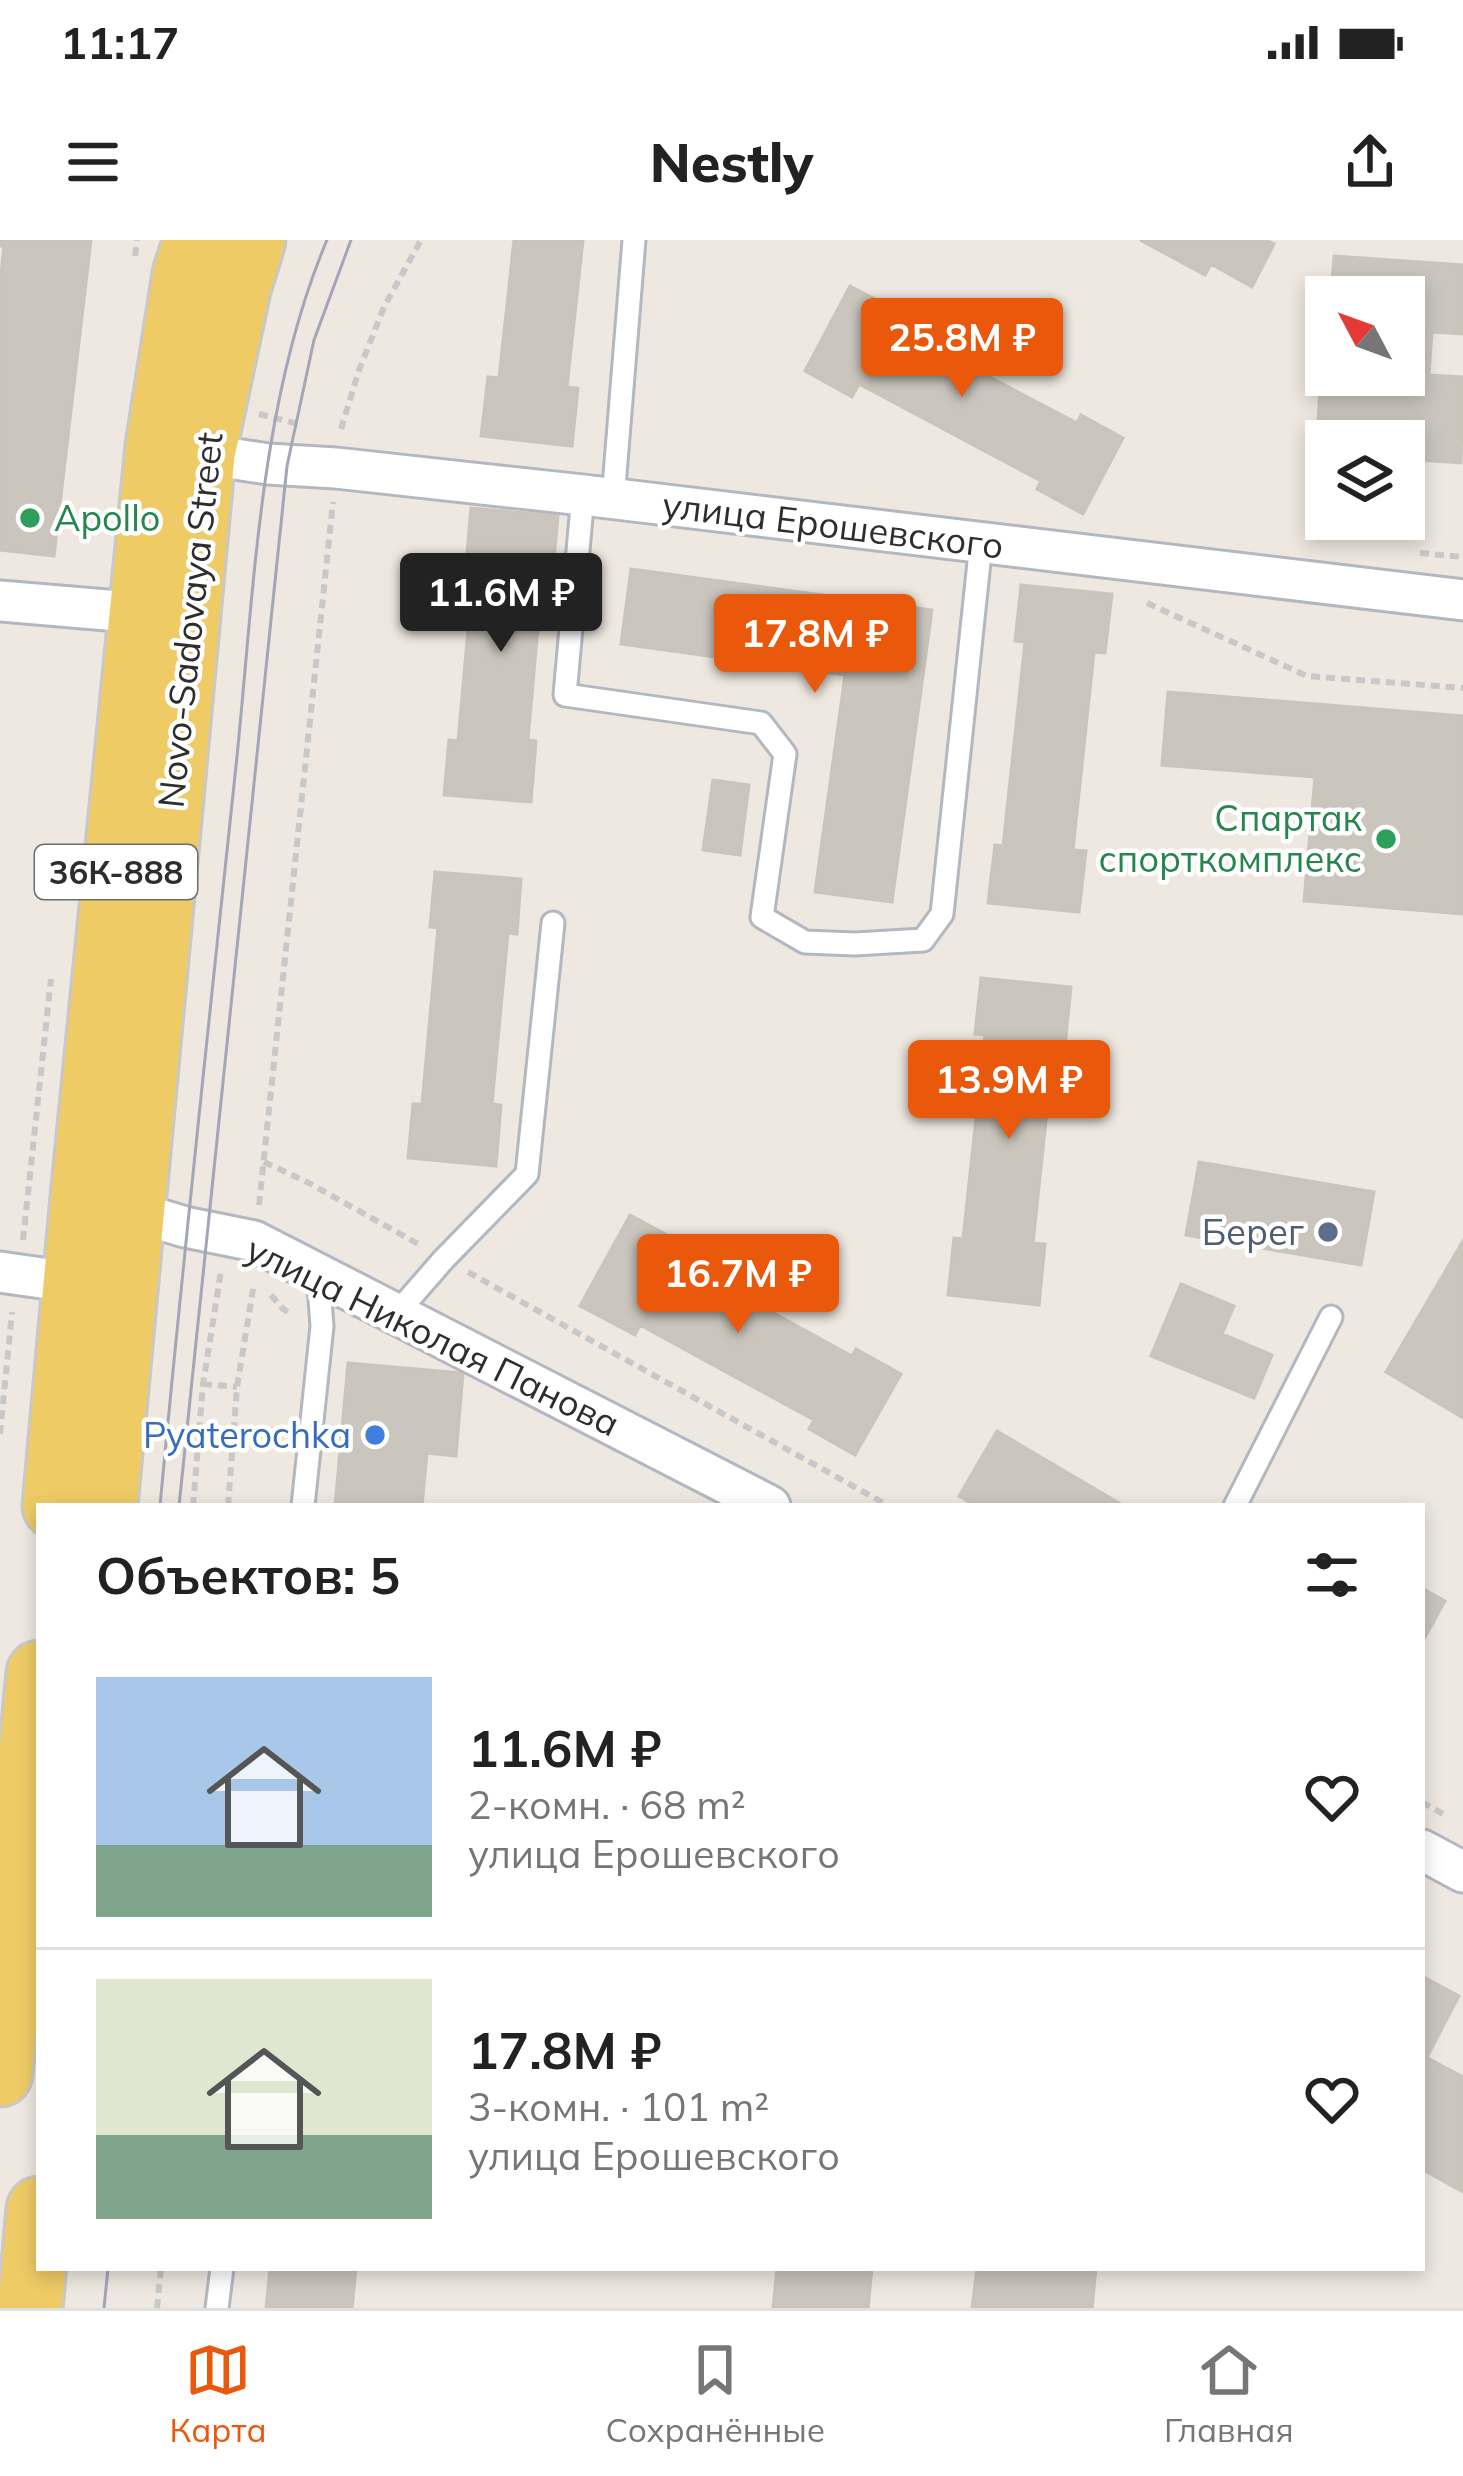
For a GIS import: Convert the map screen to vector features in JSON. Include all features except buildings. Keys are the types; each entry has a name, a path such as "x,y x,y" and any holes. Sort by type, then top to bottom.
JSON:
{"main road":[{"name":"Novo-Sadovaya Street","path":"105,1503 108,1204 142,613 158,446 185,274 196,240"},
{"name":"Novo-Sadovaya Street","path":"55,1503 77,1283 108,1204 203,454 253,240"},
{"path":"0,2074 36,1704"},
{"path":"30,2308 36,2242"}],"street":[{"name":"улица Ерошевского","path":"203,454 268,464 339,449 598,497 1463,600"},
{"path":"0,601 142,613"},
{"name":"улица Николая Панова","path":"108,1204 185,1227 255,1259 318,1272 764,1503"},
{"path":"0,1272 77,1283"},
{"path":"1425,1852 1463,1872"}],"lane":[{"path":"634,240 565,695 761,723 785,754 762,917 805,942 923,940 942,914 981,543"},
{"path":"396,1314 527,1174 553,923"},
{"path":"303,1503 322,1326 318,1272"},
{"path":"1237,1503 1331,1317"},
{"path":"218,2308 222,2271"}],"path":[{"path":"228,1503 339,449 359,370 384,308 422,240"},
{"path":"259,414 295,424 339,449"},
{"path":"1416,552 1463,557"},
{"path":"1133,596 1307,676 1463,688"},
{"path":"264,1162 884,1503"},
{"path":"255,1259 283,1310 322,1326"},
{"path":"193,1503 203,1384 222,1264 255,1259"},
{"path":"203,1384 237,1387"},
{"path":"197,1446 232,1449"},
{"path":"158,2308 161,2271"}],"tram line":[{"path":"160,1503 263,498 287,365 327,240"},
{"path":"179,1503 287,466 314,340 351,240"},
{"path":"104,2308 108,2271"}],"place":[{"name":"Apollo","path":"30,518"},
{"name":"Спартак спорткомплекс","path":"1386,839"},
{"name":"Берег","path":"1328,1232"},
{"name":"Pyaterochka","path":"375,1435"}]}
